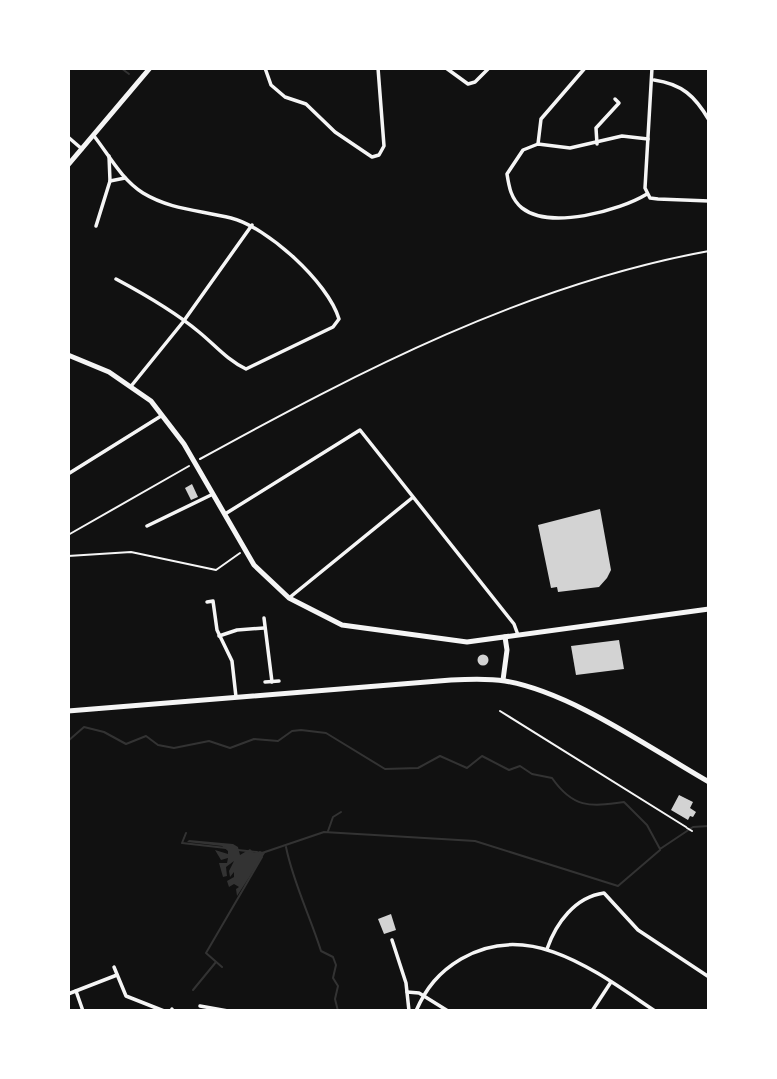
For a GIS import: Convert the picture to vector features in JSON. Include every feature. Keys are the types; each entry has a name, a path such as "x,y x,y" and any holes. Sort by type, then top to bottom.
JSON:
{"main road":[{"path":"68,165 150,68"},
{"path":"68,355 132,385 163,415 188,453 243,550 270,583 289,598 324,618 365,629 456,642 709,609"},
{"path":"503,680 507,650 505,637"},
{"path":"68,711 451,680 503,680 553,696 587,712 709,782"}],"street":[{"path":"242,68 255,68"},
{"path":"265,68 269,83 278,91 291,101 306,104 335,132 372,157 379,155 384,146 378,68"},
{"path":"446,68 468,84 475,82 488,68"},
{"path":"538,144 541,120 585,68"},
{"path":"652,68 654,80 648,139 645,188 647,194 658,200 709,201"},
{"path":"654,80 672,83 695,97 709,120"},
{"path":"597,144 596,128 619,103 614,99"},
{"path":"94,136 125,178 142,192 168,205 252,225 281,247 336,309 336,324 251,369 234,363 197,330 149,296 116,279"},
{"path":"647,194 581,217 533,215 519,207 510,193 507,174 523,150 538,144 570,148 597,144 622,136 648,139"},
{"path":"68,137 82,149"},
{"path":"96,226 110,181 109,156"},
{"path":"110,181 125,178"},
{"path":"132,385 183,322 252,225"},
{"path":"68,474 163,415"},
{"path":"223,516 360,430 514,624 518,635"},
{"path":"147,526 211,495"},
{"path":"289,598 413,498"},
{"path":"207,602 213,601 219,636 232,661 236,697"},
{"path":"264,618 272,682"},
{"path":"219,636 237,630 264,628"},
{"path":"265,682 279,681"},
{"path":"547,949 561,920 573,908 597,894 606,894 638,930 709,978"},
{"path":"393,940 407,992 409,1011"},
{"path":"416,1011 423,996 442,972 480,950 513,945 547,949 611,982 655,1011"},
{"path":"114,967 126,996 164,1011"},
{"path":"68,994 117,975"},
{"path":"592,1011 611,982"},
{"path":"76,991 83,1011"},
{"path":"407,992 423,996 448,1011"},
{"path":"200,1006 228,1011"}],"path":[{"path":"68,535 300,404 454,329 611,275 709,251"},
{"path":"68,556 131,552 216,570 243,550"},
{"path":"500,711 692,831"}],"shaded area":[{"path":"187,842 233,844 238,847 240,855 250,849 254,853 265,853 237,896 236,889 239,887 234,884 229,887 227,881 234,877 234,872 230,877 229,871 234,861 226,867 227,876 223,877 219,863 227,863 228,858 221,860 215,850 228,854 228,851 222,846"}],"building":[{"path":"192,484 198,497 191,500 185,488"},
{"path":"600,509 611,570 607,578 599,587 558,592 557,587 551,588 538,525"},
{"path":"619,640 624,669 576,675 571,646"},
{"path":"483,655 487,656 487,664 483,665 479,664 478,660 479,656"},
{"path":"679,795 693,802 690,808 696,812 688,820 671,810"},
{"path":"391,914 396,930 384,934 378,919"}],"waterway":[{"path":"121,68 129,74"},
{"path":"68,741 84,727 104,732 126,744 146,736 158,745 174,748 209,741 230,748 254,739 278,741 292,731 326,733 385,769 418,768 440,756 467,768 482,756 509,770 520,766 532,774 552,778 567,795 583,803 601,805 624,802 647,825 660,849 693,827 709,826"},
{"path":"328,831 333,817 341,812"},
{"path":"262,853 324,832 475,841 618,886 660,850"},
{"path":"186,833 182,843 226,848"},
{"path":"286,847 321,951 333,957 336,965 333,978 338,986 335,999 338,1011"},
{"path":"238,850 257,852"},
{"path":"222,967 206,953 262,857"},
{"path":"193,990 216,962"}]}
